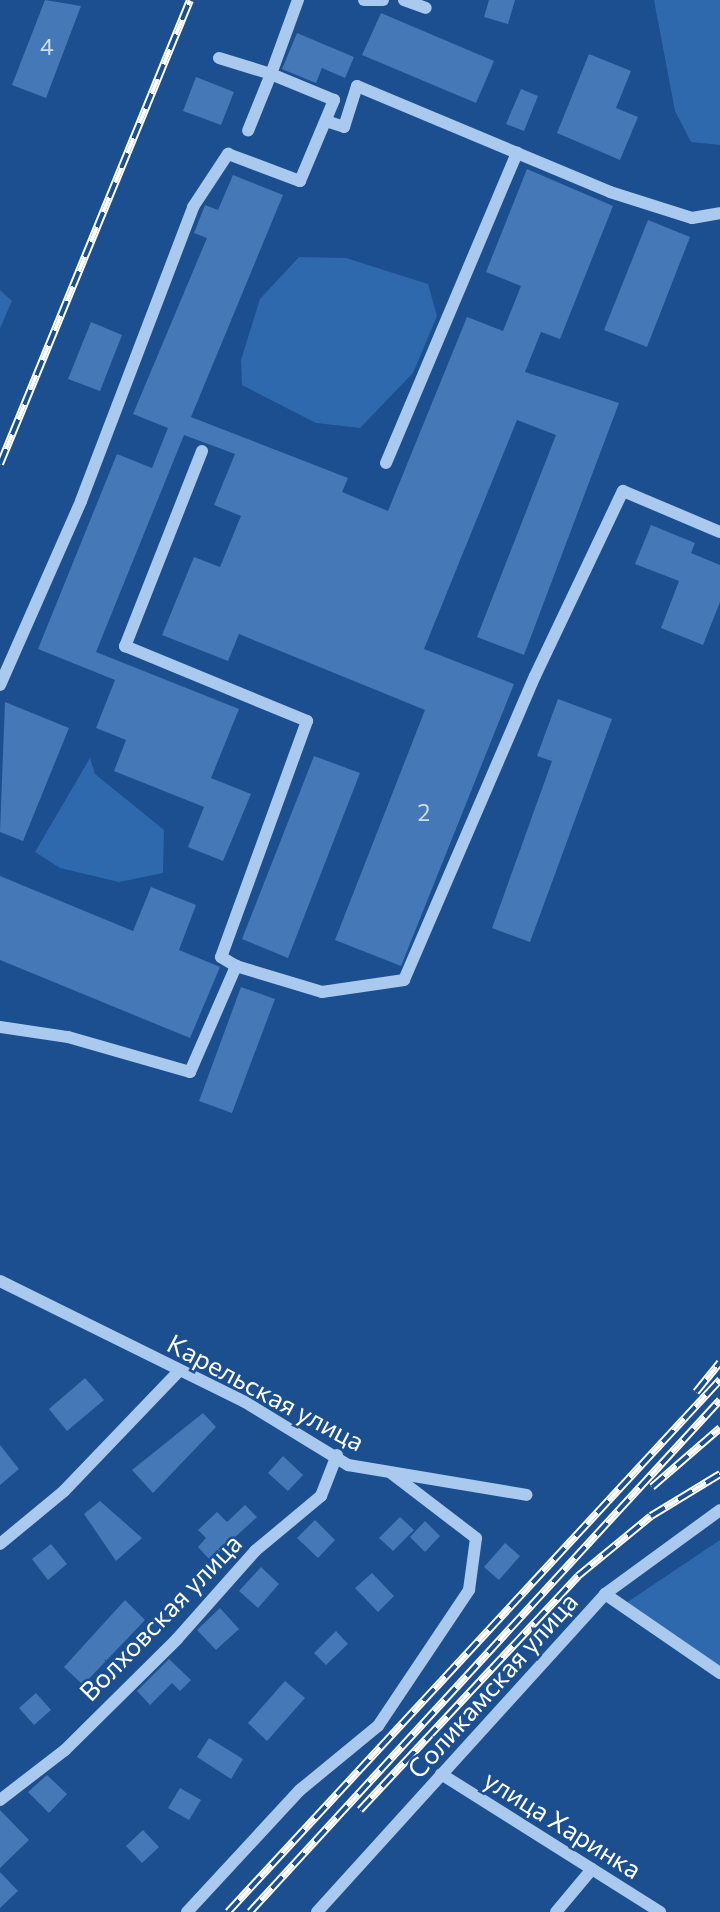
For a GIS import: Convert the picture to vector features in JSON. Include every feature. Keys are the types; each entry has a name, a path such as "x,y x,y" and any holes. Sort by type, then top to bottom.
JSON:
{"street":[{"path":"248,131 298,0"},
{"path":"363,0 383,0"},
{"path":"404,0 426,8"},
{"path":"0,685 81,500 192,207 228,154 300,181 334,100 271,74 219,58"},
{"path":"326,121 344,127 358,86 517,153 692,218 720,213"},
{"path":"386,463 517,153"},
{"path":"202,451 125,646 307,721 221,957 236,966 322,992 404,980 535,676 623,491 720,531"},
{"path":"0,1027 68,1037 190,1072 236,966"},
{"name":"Карельская улица","path":"0,1281 337,1455 348,1465 527,1495"},
{"path":"0,1544 64,1491 178,1372"},
{"name":"Волховская улица","path":"0,1800 65,1750 177,1639 254,1550 321,1496 337,1455"},
{"path":"187,1912 300,1790 378,1726 470,1590 476,1538 391,1473"},
{"name":"Соликамская улица","path":"317,1912 605,1594 720,1510"},
{"path":"605,1594 720,1673"},
{"name":"улица Харинка","path":"441,1774 660,1912"},
{"path":"556,1912 592,1869"}],"shaded area":[{"path":"654,0 720,0 720,145 691,142 675,111"},
{"path":"299,257 346,258 428,284 437,316 413,373 360,428 316,423 242,385 241,360 260,299"},
{"path":"0,290 12,301 0,328"},
{"path":"90,758 95,774 164,830 163,873 119,882 60,868 35,852"},
{"path":"720,1540 720,1667 626,1603"}],"building":[{"path":"45,0 81,6 46,98 12,85"},
{"path":"489,0 515,0 508,24 484,17"},
{"path":"381,13 494,61 476,103 362,55"},
{"path":"297,33 354,57 345,78 322,68 316,83 282,69"},
{"path":"589,54 631,71 616,108 638,117 620,160 557,133"},
{"path":"196,77 234,92 221,125 183,111"},
{"path":"521,89 538,96 524,131 506,124"},
{"path":"527,169 613,206 560,339 541,332 525,372 619,403 524,655 477,637 556,435 517,420 424,649 514,684 401,966 335,940 425,710 239,634 228,661 162,635 194,557 220,567 241,516 214,505 235,454 184,435 96,652 239,709 211,778 251,794 223,861 188,847 204,807 114,771 126,740 96,728 115,680 38,649 117,454 152,468 168,428 133,414 207,238 194,233 205,205 218,210 233,175 283,195 191,417 348,478 342,492 388,511 467,317 503,331 521,286 486,272"},
{"path":"648,220 690,237 647,347 604,330"},
{"path":"91,322 122,335 100,391 68,379"},
{"path":"651,525 695,543 691,553 720,565 720,602 703,645 661,628 679,581 635,564"},
{"path":"558,699 612,719 530,942 492,928 552,761 537,756"},
{"path":"5,702 69,728 23,841 0,832"},
{"path":"314,756 360,773 288,958 242,939"},
{"path":"0,876 133,931 151,887 196,905 179,950 220,967 190,1038 0,960"},
{"path":"241,987 275,999 232,1113 199,1101"},
{"path":"85,1378 104,1400 67,1431 49,1409"},
{"path":"203,1413 216,1427 153,1493 132,1470"},
{"path":"0,1445 19,1469 0,1485"},
{"path":"283,1456 303,1475 288,1491 268,1473"},
{"path":"100,1501 142,1538 116,1561 84,1514"},
{"path":"245,1505 257,1517 210,1560 198,1547 206,1538 198,1530 217,1512 227,1522"},
{"path":"400,1517 414,1530 393,1551 379,1538"},
{"path":"315,1520 335,1540 318,1558 297,1538"},
{"path":"425,1521 440,1536 425,1552 410,1537"},
{"path":"505,1543 520,1556 499,1580 484,1567"},
{"path":"51,1544 67,1564 48,1580 32,1559"},
{"path":"261,1567 279,1584 258,1608 239,1591"},
{"path":"372,1573 394,1596 378,1612 355,1588"},
{"path":"125,1600 145,1620 83,1685 64,1667"},
{"path":"220,1608 239,1629 216,1650 197,1630"},
{"path":"336,1631 348,1644 326,1665 314,1653"},
{"path":"169,1659 191,1680 180,1691 172,1683 150,1705 137,1691"},
{"path":"285,1681 305,1698 267,1741 248,1723"},
{"path":"36,1693 51,1710 34,1725 19,1708"},
{"path":"209,1738 243,1759 231,1779 197,1757"},
{"path":"47,1775 67,1794 49,1813 28,1792"},
{"path":"180,1788 201,1800 189,1820 168,1808"},
{"path":"0,1810 29,1840 0,1868"},
{"path":"143,1830 159,1847 142,1863 126,1846"},
{"path":"0,1872 18,1891 0,1908"}],"railway":[{"path":"0,464 190,0"},
{"path":"696,1392 720,1362"},
{"path":"228,1912 720,1380"},
{"path":"250,1912 720,1400"},
{"path":"652,1487 720,1428"},
{"path":"360,1810 578,1576 651,1516 720,1474"}]}
